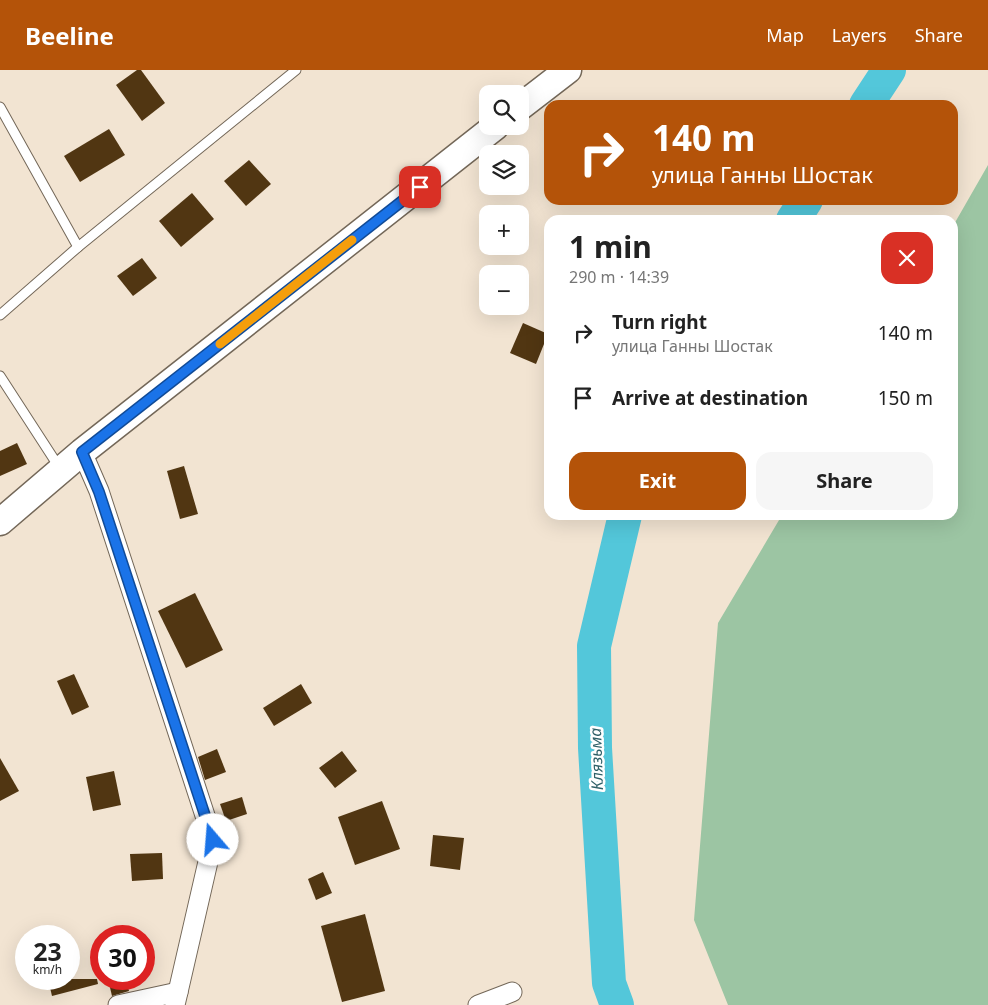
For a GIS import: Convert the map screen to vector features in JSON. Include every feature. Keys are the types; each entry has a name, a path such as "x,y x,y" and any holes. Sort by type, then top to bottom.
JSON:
{"main road":[{"path":"529,101 568,70"},
{"path":"0,522 82,452 485,135"}],"street":[{"path":"82,452 99,492 213,840 176,998 118,1005"},
{"path":"478,1005 512,992"}],"lane":[{"path":"0,315 78,247 296,70"},
{"path":"0,106 78,247"},
{"path":"0,376 61,470"}],"green space":[{"path":"988,165 988,1005 728,1005 694,920 718,623 779,520 958,520 958,217"}],"building":[{"path":"137,70 141,70 165,103 142,121 116,85"},
{"path":"109,129 125,155 80,182 64,156"},
{"path":"249,160 271,184 246,206 224,181"},
{"path":"192,193 214,219 181,247 159,221"},
{"path":"142,258 157,278 133,296 117,276"},
{"path":"523,323 544,332 544,344 536,364 510,353"},
{"path":"17,443 27,464 0,476 0,451"},
{"path":"184,466 198,514 180,519 167,471"},
{"path":"195,593 223,650 186,668 158,611"},
{"path":"74,674 89,707 72,715 57,681"},
{"path":"301,684 312,703 274,726 263,708"},
{"path":"217,749 226,772 205,780 198,757"},
{"path":"342,751 357,771 335,788 319,768"},
{"path":"0,758 19,791 0,801"},
{"path":"114,771 121,805 93,811 86,777"},
{"path":"242,797 247,814 226,821 220,804"},
{"path":"382,801 400,849 355,865 338,817"},
{"path":"433,835 464,838 460,870 430,866"},
{"path":"162,853 163,879 132,881 130,854"},
{"path":"323,872 332,893 316,900 308,879"},
{"path":"365,914 385,991 342,1002 321,926"},
{"path":"80,979 90,979 90,986 80,989"},
{"path":"51,990 75,990 52,996"},
{"path":"111,990 129,990 129,991 112,996"}],"waterway":[{"name":"Клязьма","path":"869,100 889,70"},
{"name":"Клязьма","path":"796,215 803,205"},
{"name":"Клязьма","path":"617,1005 609,983 595,748 594,646 624,520"}],"slow traffic":[{"path":"220,344 352,240"}],"route":[{"path":"213,840 99,492 82,452 420,187"}]}
